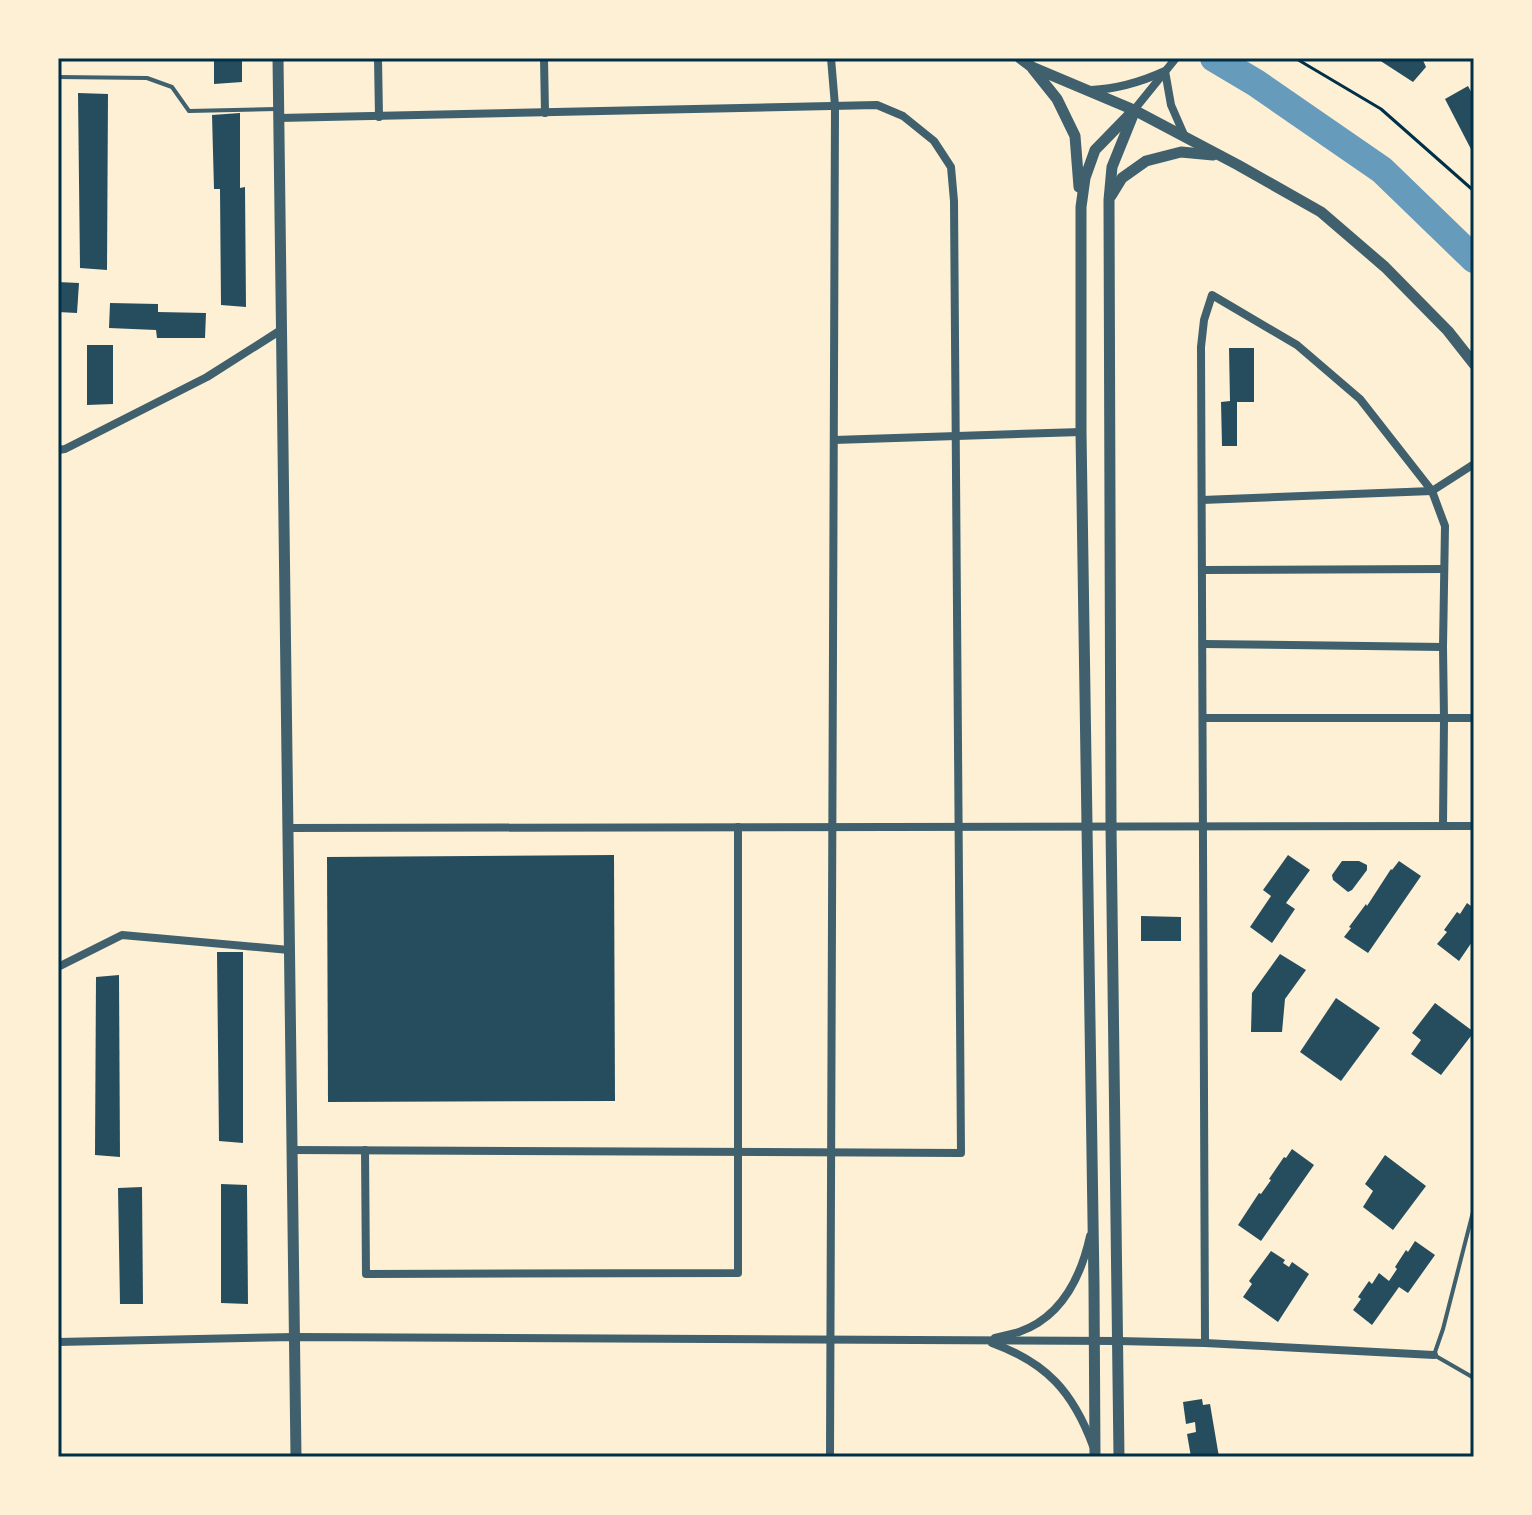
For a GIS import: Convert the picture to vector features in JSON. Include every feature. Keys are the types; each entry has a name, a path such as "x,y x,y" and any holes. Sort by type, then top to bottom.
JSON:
{"street":[{"path":"278,58 296,1457"},
{"path":"378,58 379,117"},
{"path":"544,58 545,113"},
{"path":"830,1457 835,106 831,58"},
{"path":"1020,58 1032,67 1134,110 1321,212 1385,267 1448,331 1474,364"},
{"path":"1081,212 1085,178 1095,150 1134,110 1176,58"},
{"path":"1032,67 1057,99 1075,136 1081,212 1081,432 1095,1455"},
{"path":"1086,90 1110,89 1140,82 1165,71"},
{"path":"1165,71 1171,105 1185,138"},
{"path":"279,114 379,117 877,105 903,116 934,141 951,167 954,201 961,1153 291,1150"},
{"path":"1119,1457 1111,826 1109,200 1112,167 1134,110"},
{"path":"1109,200 1122,178 1146,161 1181,152 1221,156"},
{"path":"1205,1343 1201,347 1204,320 1212,295 1297,345 1360,399 1432,491 1445,526 1443,826"},
{"path":"58,450 207,377 281,330"},
{"path":"834,440 1081,432"},
{"path":"1202,500 1432,491 1474,464"},
{"path":"1203,570 1444,569"},
{"path":"1203,644 1443,647"},
{"path":"1203,718 1474,718"},
{"path":"287,828 1474,826"},
{"path":"365,1150 366,1274 738,1273 738,827"},
{"path":"58,967 122,935 289,950"},
{"path":"983,1341 1021,1331 1049,1315 1069,1292 1084,1262 1093,1223"},
{"path":"58,1342 294,1337 1118,1341 1434,1355"},
{"path":"983,1341 1014,1351 1041,1368 1064,1391 1083,1419 1095,1455"}],"lane":[{"path":"58,77 147,78 172,87 189,111 279,114"},
{"path":"1474,1208 1434,1355 1474,1378"}],"path":[{"path":"1295,58 1381,109 1474,191"}],"building":[{"path":"214,58 242,58 242,82 214,84"},
{"path":"1376,58 1422,58 1426,67 1413,82"},
{"path":"1468,86 1474,97 1474,155 1445,99"},
{"path":"78,93 108,94 107,270 80,268"},
{"path":"240,113 240,188 245,187 246,307 221,305 220,189 214,189 212,115"},
{"path":"58,282 79,283 77,313 58,312"},
{"path":"110,303 158,304 158,312 206,313 205,338 157,338 156,330 109,328"},
{"path":"87,345 113,345 113,404 87,405"},
{"path":"1229,348 1254,348 1254,402 1237,402 1237,446 1222,446 1221,402 1230,401"},
{"path":"614,855 615,1101 328,1102 327,857"},
{"path":"1288,855 1310,870 1286,903 1295,909 1272,943 1250,927 1271,896 1263,890"},
{"path":"1342,861 1359,861 1367,865 1367,870 1348,892 1333,880 1332,875"},
{"path":"1399,861 1421,876 1368,953 1344,937"},
{"path":"1474,901 1474,939 1459,961 1437,944 1457,912 1460,914 1467,903 1471,906"},
{"path":"1141,916 1181,917 1181,941 1141,941"},
{"path":"217,952 243,952 243,1143 219,1141"},
{"path":"1280,954 1306,970 1285,999 1282,1032 1251,1032 1252,993"},
{"path":"119,975 120,1157 95,1155 96,977"},
{"path":"1336,998 1380,1028 1341,1081 1300,1052"},
{"path":"1435,1003 1474,1032 1441,1075 1411,1054 1421,1040 1412,1033"},
{"path":"1292,1149 1314,1165 1261,1241 1238,1225"},
{"path":"1385,1155 1426,1186 1393,1230 1363,1207 1373,1191 1365,1184"},
{"path":"221,1184 247,1185 248,1304 221,1303"},
{"path":"142,1187 143,1304 120,1304 118,1188"},
{"path":"1415,1241 1435,1255 1408,1293 1399,1287 1372,1325 1353,1310 1361,1299 1358,1297 1379,1273 1389,1281 1406,1250 1408,1252"},
{"path":"1271,1251 1285,1260 1283,1263 1289,1267 1292,1262 1309,1274 1278,1322 1243,1297 1252,1284 1249,1281"},
{"path":"1202,1399 1203,1405 1210,1404 1219,1457 1191,1457 1187,1434 1196,1432 1195,1422 1186,1424 1183,1402"}],"waterway":[{"path":"1214,58 1256,83 1382,170 1474,259"}]}
